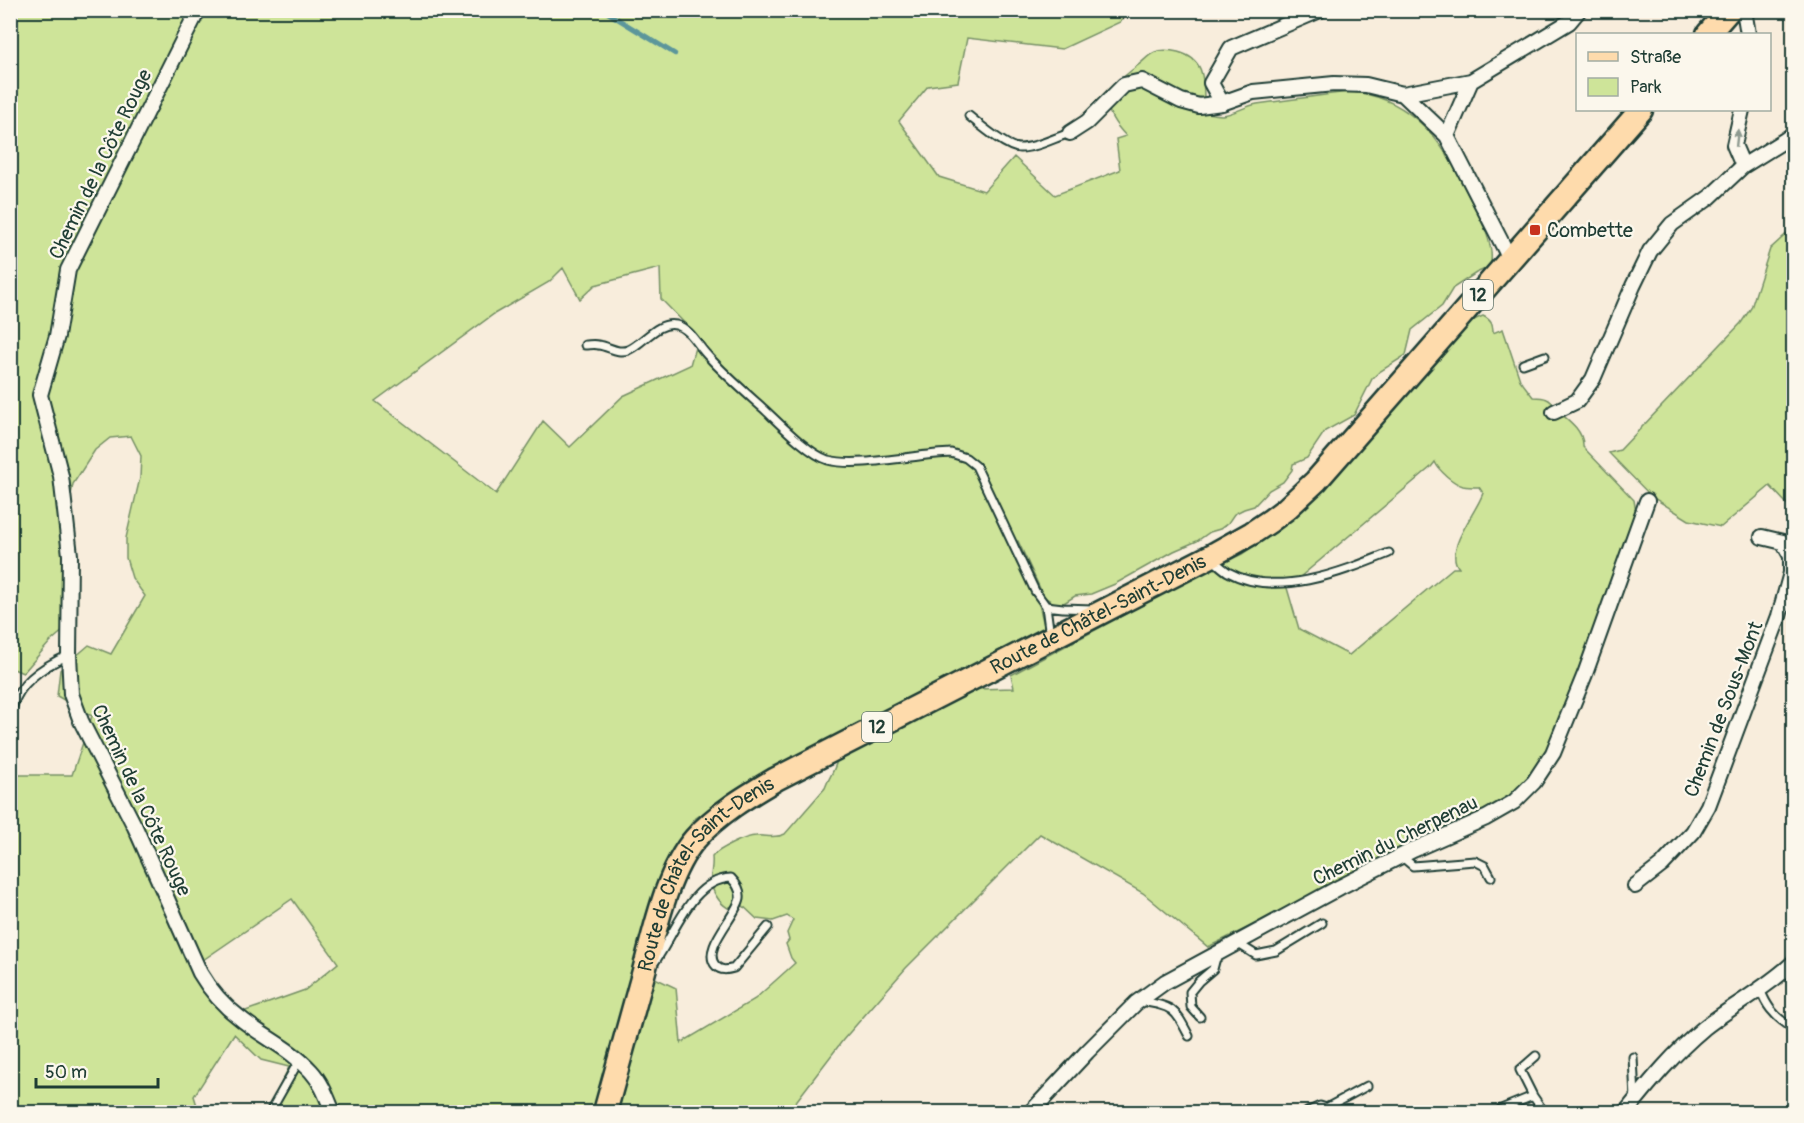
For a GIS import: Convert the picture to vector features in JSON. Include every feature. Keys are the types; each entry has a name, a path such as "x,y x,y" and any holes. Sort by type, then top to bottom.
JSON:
{"main road":[{"path":"1709,33 1729,10"},
{"name":"Route de Châtel-Saint-Denis","path":"606,1113 662,905 675,871 693,841 714,819 746,796 776,779 1252,534 1286,509 1316,481 1640,111"}],"street":[{"name":"Chemin de la Côte Rouge","path":"198,10 68,270 57,336 40,394 61,476 68,544 71,694 81,721 135,826 200,973 209,987 239,1018 300,1059 324,1090 333,1113"},
{"path":"1222,103 1211,83 1231,48 1320,10"},
{"path":"1070,133 1088,122 1124,85 1142,81 1181,101 1199,106 1222,103 1252,92 1334,84 1366,85 1403,94 1471,81 1569,22 1579,10"},
{"path":"1744,10 1748,33"},
{"path":"1447,136 1471,81"},
{"path":"1403,94 1447,136 1510,259"},
{"path":"1742,111 1734,145 1743,166"},
{"path":"1554,412 1577,401 1593,379 1650,251 1672,224 1710,197 1743,166 1785,141 1794,133"},
{"name":"Chemin du Cherpenau","path":"1039,1110 1087,1052 1139,1000 1165,982 1401,856 1486,819 1514,802 1534,782 1553,753 1581,684 1647,501"},
{"name":"Chemin de Sous-Mont","path":"1635,886 1662,864 1693,832 1708,806 1779,616 1791,573 1791,556 1783,542 1762,537"},
{"path":"1630,1107 1664,1066 1705,1028 1794,962"}],"lane":[{"path":"969,116 1000,140 1018,149 1070,133"},
{"path":"585,345 597,345 619,352 628,350 658,328 674,325 686,329 708,356 801,444 827,460 854,463 951,453 966,458 976,466 1035,591 1046,606 1050,638"},
{"path":"1523,364 1545,356"},
{"path":"1209,557 1228,572 1253,581 1281,583 1313,580 1389,553"},
{"path":"1046,606 1107,609"},
{"path":"13,706 16,696 28,681 52,662 69,655"},
{"path":"1401,856 1413,866 1475,861 1485,866 1491,877"},
{"path":"642,976 660,956 688,906 706,886 720,878 731,878 738,885 740,898 711,954 715,964 721,969 734,968 768,927"},
{"path":"1237,944 1256,956 1276,951 1322,922"},
{"path":"1200,1017 1191,1007 1190,992 1214,969 1217,954"},
{"path":"1760,989 1765,1003 1776,1017 1788,1025"},
{"path":"1139,1000 1162,1005 1176,1012 1189,1036"},
{"path":"1536,1056 1520,1070 1544,1113"},
{"path":"1630,1107 1633,1057"},
{"path":"270,1113 300,1059"},
{"path":"1307,1113 1320,1106 1327,1110 1367,1086"},
{"path":"1501,1109 1533,1096"}],"green space":[{"path":"10,11 1130,11 1120,22 1062,49 967,38 958,82 928,86 899,121 939,177 984,191 1014,157 1055,195 1120,170 1116,139 1126,136 1110,115 1108,106 1112,90 1118,82 1153,53 1164,50 1175,51 1193,59 1202,76 1204,99 1191,110 1222,115 1257,104 1352,92 1390,102 1406,111 1421,123 1445,152 1488,237 1490,267 1453,288 1442,306 1412,330 1406,355 1372,379 1354,415 1325,431 1307,458 1293,464 1292,470 1283,482 1269,490 1254,506 1234,514 1220,529 1210,532 1115,584 1091,594 1075,596 1059,606 1044,597 1018,541 1009,542 1039,604 1045,630 745,785 693,820 654,896 596,1112 267,1112 289,1067 261,1060 234,1034 194,1096 199,1112 11,1112 11,775 72,775 92,716 57,696 60,670 89,645 111,654 145,596 132,578 126,558 126,538 140,478 141,456 131,436 110,438 95,450 73,484 69,505 66,628 50,642 23,673 11,668","holes":["563,268 580,299 595,285 660,268 661,299 698,337 690,365 623,396 570,447 543,421 496,494 375,401 494,314 549,282","292,899 338,963 305,990 243,1012 212,985 203,960"]},
{"path":"1793,228 1794,495 1788,505 1770,486 1721,527 1689,520 1652,497 1609,453 1620,450 1741,323 1751,308 1770,249"},
{"path":"1483,316 1488,319 1493,333 1503,329 1520,380 1533,397 1549,400 1576,427 1583,447 1634,500 1636,513 1554,734 1537,768 1517,791 1495,807 1208,947 1143,893 1040,834 906,968 843,1040 788,1112 618,1112 653,977 676,988 681,1043 755,999 795,963 786,944 789,940 787,933 793,920 787,916 773,921 757,919 741,904 728,908 718,899 711,882 712,857 715,854 746,838 785,834 825,788 835,768 838,754 969,691 1014,688 1011,675 1242,554 1293,519 1446,351 1455,334 1465,325","holes":["1435,462 1455,482 1463,486 1479,487 1483,493 1458,541 1455,560 1459,568 1453,568 1349,655 1299,629 1287,588"]}],"waterway":[{"path":"603,10 675,54"}],"place":[{"name":"Combette","path":"1535,230"}]}
